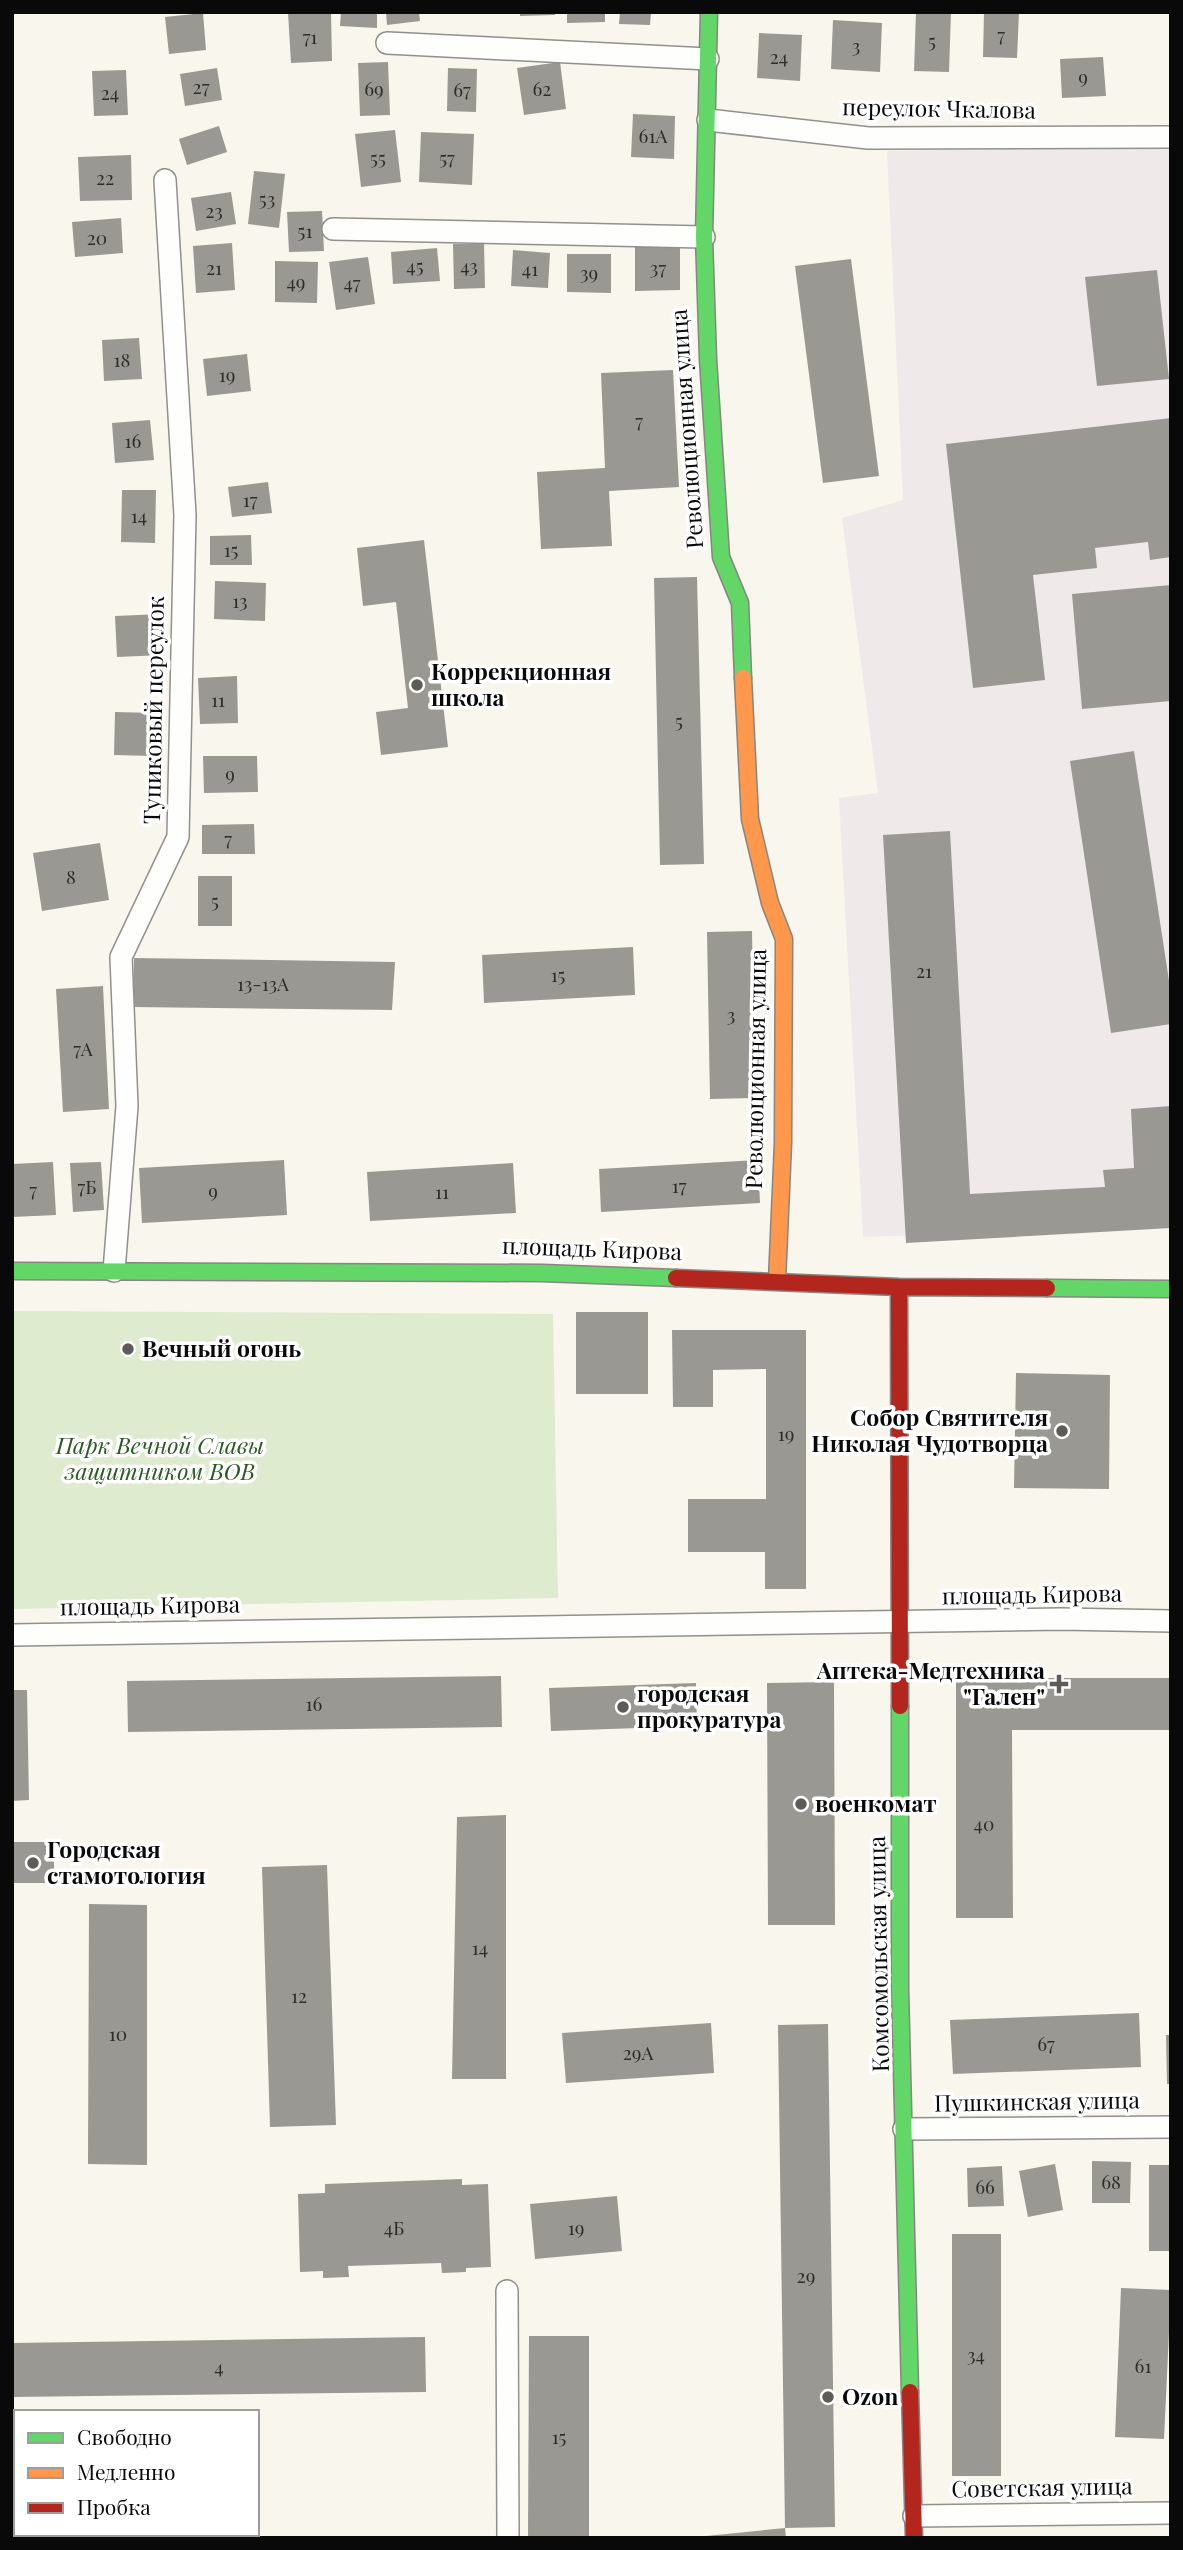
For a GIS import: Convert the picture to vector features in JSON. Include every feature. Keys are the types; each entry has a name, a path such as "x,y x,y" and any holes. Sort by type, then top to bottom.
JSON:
{"street":[{"name":"Революционная улица","path":"709,12 704,237 708,359 721,557 740,603 750,819 770,903 784,939 783,1143 777,1281"},
{"path":"387,43 708,59"},
{"name":"переулок Чкалова","path":"708,120 868,138 1171,137"},
{"name":"Тупиковый переулок","path":"114,1271 127,1106 121,957 178,837 185,515 165,180"},
{"path":"333,229 704,237"},
{"name":"площадь Кирова","path":"12,1271 542,1273 900,1287 1171,1289"},
{"name":"Комсомольская улица","path":"900,1287 900,1989 914,2538"},
{"name":"площадь Кирова","path":"12,1635 358,1628 1171,1620"},
{"name":"Пушкинская улица","path":"904,2129 1171,2127"},
{"path":"508,2291 508,2538"},
{"name":"Советская улица","path":"914,2516 1171,2513"}],"shaded area":[{"path":"1171,146 1171,1227 863,1237 839,798 878,793 842,518 903,500 887,151"}],"green space":[{"name":"Парк Вечной Славы защитником ВОВ","path":"12,1311 553,1314 558,1598 12,1609"}],"building":[{"path":"288,12 331,12 332,61 291,63"},
{"path":"341,12 377,12 377,28 340,26"},
{"path":"386,12 419,12 420,21 387,25"},
{"path":"520,12 555,12 555,15 520,16"},
{"path":"567,12 605,12 605,22 567,23"},
{"path":"620,12 651,12 650,25 619,24"},
{"path":"916,12 951,12 949,72 914,71"},
{"path":"984,12 1019,12 1017,58 983,57"},
{"path":"203,13 206,50 169,54 165,17"},
{"path":"833,20 882,23 880,72 831,69"},
{"path":"759,33 802,35 800,81 757,78"},
{"path":"1103,57 1106,96 1062,98 1060,59"},
{"path":"388,62 390,115 360,116 358,63"},
{"path":"560,62 566,109 524,115 517,68"},
{"path":"217,68 222,100 185,106 180,74"},
{"path":"448,68 477,69 476,112 447,111"},
{"path":"126,70 128,115 94,116 92,71"},
{"path":"633,114 675,116 674,159 631,157"},
{"path":"219,126 227,152 187,165 179,139"},
{"path":"395,130 401,182 361,187 355,134"},
{"path":"421,132 474,134 472,185 419,182"},
{"path":"131,155 132,200 80,201 78,157"},
{"path":"254,171 285,174 279,228 248,224"},
{"path":"231,192 236,224 196,231 191,198"},
{"path":"322,211 324,251 289,252 287,212"},
{"path":"121,218 123,253 75,257 72,222"},
{"path":"232,243 235,290 196,293 193,246"},
{"path":"453,244 484,244 485,288 454,289"},
{"path":"635,245 680,245 680,290 635,291"},
{"path":"437,248 440,281 393,284 391,252"},
{"path":"513,250 550,253 548,288 511,286"},
{"path":"567,254 611,254 611,293 567,292"},
{"path":"368,257 375,304 336,310 329,262"},
{"path":"851,259 879,476 823,483 795,266"},
{"path":"275,261 318,262 317,303 275,302"},
{"path":"1157,270 1169,379 1097,386 1085,277"},
{"path":"139,338 142,379 104,381 102,340"},
{"path":"247,354 251,391 207,396 203,359"},
{"path":"673,370 679,487 609,491 612,546 541,549 537,472 605,468 601,373"},
{"path":"1171,418 1171,557 1150,560 1148,542 1095,548 1097,568 1033,575 1045,680 973,688 946,444"},
{"path":"150,420 154,460 115,463 112,423"},
{"path":"268,482 272,513 232,517 228,487"},
{"path":"122,490 156,490 155,543 121,542"},
{"path":"251,535 252,565 210,565 210,536"},
{"path":"424,540 448,747 381,755 376,712 408,708 396,602 363,606 357,548"},
{"path":"697,577 704,864 660,865 654,578"},
{"path":"215,581 266,583 265,621 214,619"},
{"path":"1171,585 1171,701 1082,709 1072,594"},
{"path":"162,614 163,655 117,657 115,616"},
{"path":"237,676 238,723 200,724 198,678"},
{"path":"115,712 154,713 153,756 114,755"},
{"path":"1134,751 1171,994 1171,1024 1111,1033 1070,761"},
{"path":"203,756 257,756 258,792 204,793"},
{"path":"254,824 255,854 202,854 202,825"},
{"path":"950,831 970,1194 1105,1187 1103,1170 1134,1168 1131,1109 1171,1106 1171,1228 906,1243 883,835"},
{"path":"100,843 109,900 42,911 33,853"},
{"path":"198,876 232,876 232,926 198,926"},
{"path":"752,931 755,1098 710,1099 707,932"},
{"path":"633,947 635,995 484,1003 482,955"},
{"path":"134,958 395,962 392,1010 133,1007"},
{"path":"103,986 109,1109 63,1112 56,989"},
{"path":"284,1160 287,1215 142,1223 139,1168"},
{"path":"758,1160 760,1203 601,1212 599,1169"},
{"path":"53,1162 56,1215 12,1217 12,1164"},
{"path":"101,1162 104,1210 73,1212 70,1163"},
{"path":"513,1163 516,1213 370,1221 367,1172"},
{"path":"576,1312 648,1312 648,1394 576,1394"},
{"path":"672,1330 806,1330 806,1589 765,1589 765,1552 688,1552 688,1499 766,1499 766,1369 713,1370 713,1407 673,1407"},
{"name":"Собор Святителя Николая Чудотворца","path":"1016,1373 1110,1375 1109,1489 1014,1488"},
{"path":"501,1676 502,1727 128,1732 127,1681"},
{"path":"956,1678 1171,1678 1171,1730 1012,1730 1013,1918 956,1918"},
{"name":"военкомат","path":"834,1682 835,1925 768,1925 767,1683"},
{"name":"городская прокуратура","path":"696,1683 697,1726 551,1731 549,1688"},
{"path":"12,1690 27,1690 29,1800 12,1801"},
{"path":"506,1815 506,2079 452,2079 457,1817"},
{"name":"Городская стамотология","path":"12,1842 54,1842 54,1883 12,1883"},
{"path":"327,1865 336,2125 270,2127 262,1867"},
{"path":"89,1904 147,1905 147,2165 88,2164"},
{"path":"1139,2013 1141,2067 953,2074 950,2020"},
{"path":"711,2023 714,2073 566,2083 562,2033"},
{"path":"828,2024 835,2527 785,2528 778,2025"},
{"path":"1166,2035 1171,2035 1171,2084 1167,2084"},
{"path":"1092,2161 1131,2162 1130,2203 1092,2203"},
{"path":"1055,2164 1063,2210 1028,2217 1019,2171"},
{"path":"1149,2165 1171,2165 1171,2251 1149,2251"},
{"path":"1002,2166 1004,2206 968,2207 967,2168"},
{"path":"462,2179 462,2185 488,2184 491,2267 442,2273 441,2263 348,2266 349,2277 323,2278 323,2271 300,2272 298,2194 325,2193 325,2184"},
{"path":"617,2196 622,2251 535,2259 530,2204"},
{"path":"952,2234 1001,2234 1001,2476 952,2476"},
{"path":"1121,2288 1171,2290 1164,2439 1115,2437"},
{"path":"529,2336 589,2336 589,2538 528,2538"},
{"path":"425,2337 426,2392 12,2397 12,2343"},
{"path":"785,2528 786,2538 706,2538 706,2536"}],"traffic: fast":[{"path":"709,12 704,237 708,359 721,557 740,603 743,678"},
{"path":"12,1271 542,1273 676,1278"},
{"path":"1047,1288 1171,1289"},
{"path":"900,1706 900,1989 910,2392"}],"traffic: slow":[{"path":"743,678 750,819 770,903 784,939 783,1143 777,1281"}],"traffic: jam":[{"path":"676,1278 899,1287 1047,1288"},
{"path":"899,1287 900,1706"},
{"path":"910,2392 914,2538"}],"place":[{"name":"Коррекционная школа","path":"417,685"},
{"name":"Вечный огонь","path":"128,1349"},
{"name":"Собор Святителя Николая Чудотворца","path":"1062,1431"},
{"name":"Аптека-Медтехника \"Гален\"","path":"1059,1684"},
{"name":"городская прокуратура","path":"623,1707"},
{"name":"военкомат","path":"801,1804"},
{"name":"Городская стамотология","path":"33,1863"},
{"name":"Ozon","path":"828,2397"}]}
